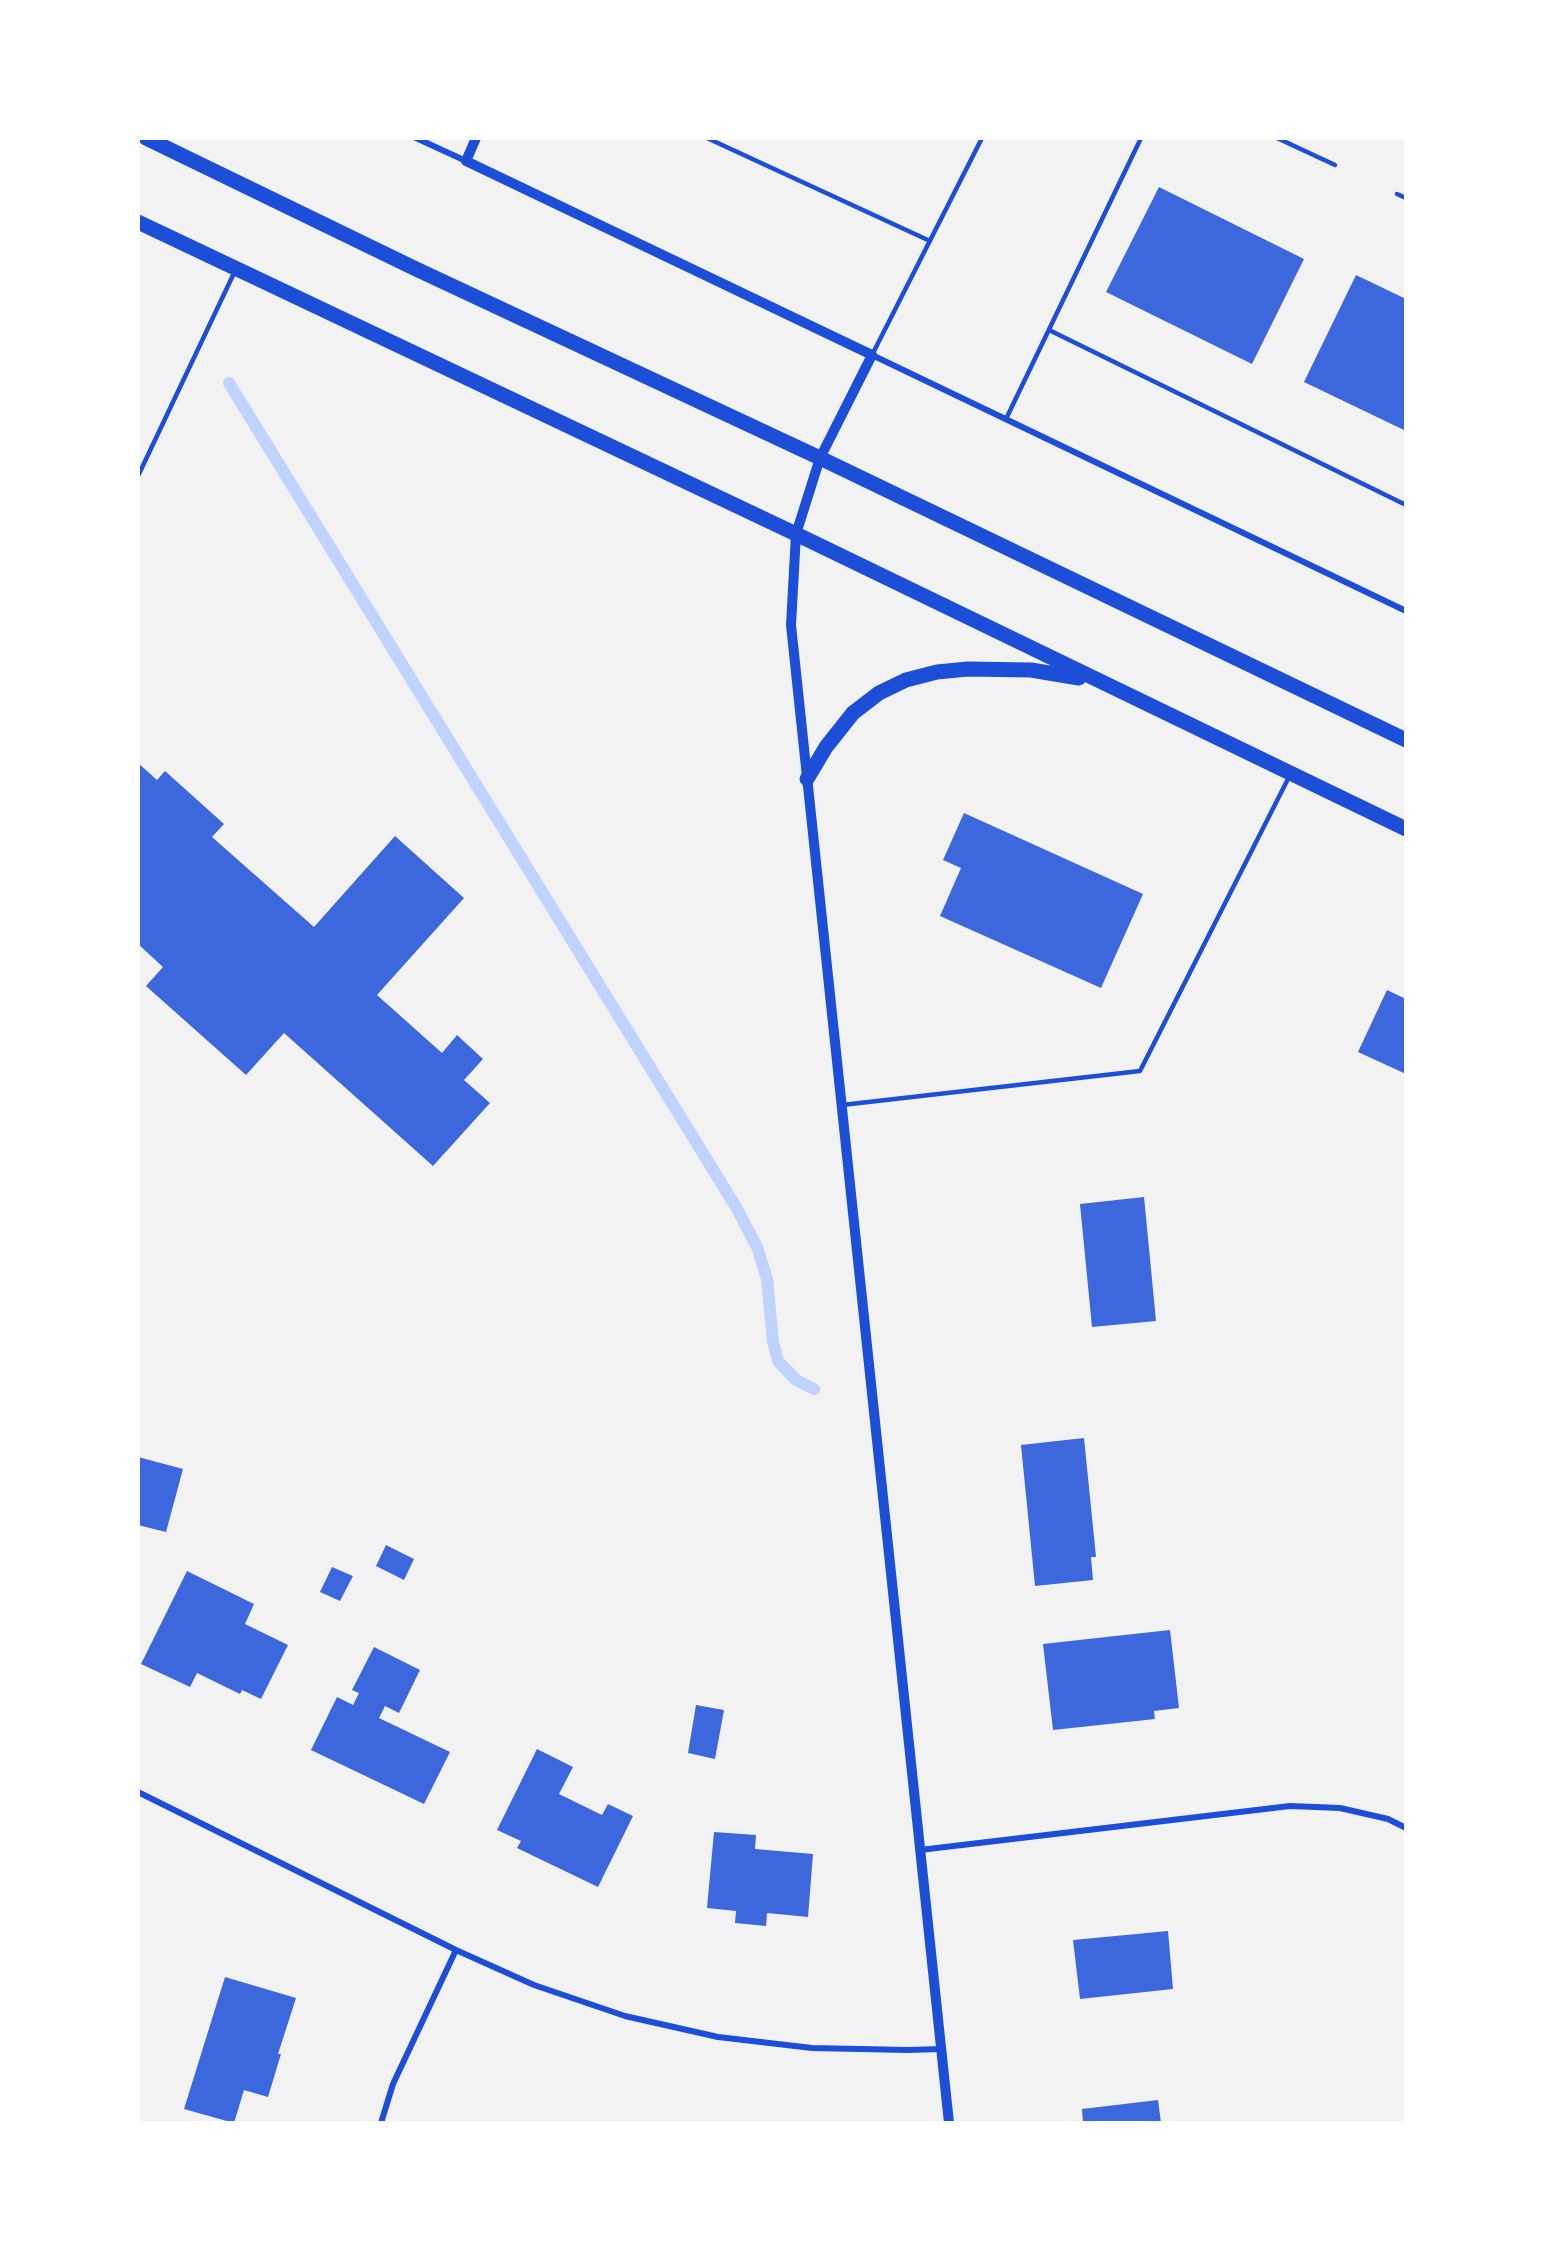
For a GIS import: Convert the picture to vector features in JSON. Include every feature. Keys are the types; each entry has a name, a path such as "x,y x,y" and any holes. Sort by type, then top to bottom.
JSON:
{"main road":[{"path":"146,138 416,269 820,458 1406,740"},
{"path":"140,226 236,269 796,534 1406,829"},
{"path":"807,779 826,747 853,713 879,693 906,680 937,672 968,669 1031,670 1104,684"}],"street":[{"path":"416,138 1406,610"},
{"path":"466,161 476,138"},
{"path":"872,355 820,458 796,534 791,625 949,2123"},
{"path":"138,1792 456,1950 534,1984 625,2016 718,2037 812,2049 941,2049"},
{"path":"920,1850 1290,1806 1340,1808 1388,1820 1406,1828"},
{"path":"381,2123 393,2085 456,1950"}],"lane":[{"path":"707,138 930,241"},
{"path":"872,355 982,138"},
{"path":"1005,419 1142,138"},
{"path":"1277,138 1335,165"},
{"path":"1397,194 1406,198"},
{"path":"138,476 236,269"},
{"path":"1049,330 1406,506"},
{"path":"842,1105 1140,1071 1291,774"}],"building":[{"path":"1159,187 1304,259 1252,364 1106,292"},
{"path":"1356,275 1406,299 1406,431 1304,382"},
{"path":"138,763 157,780 165,771 224,824 212,837 314,927 395,836 464,898 377,995 442,1053 457,1035 483,1059 464,1080 490,1103 433,1166 284,1033 246,1075 146,986 163,967 138,944"},
{"path":"964,813 1143,894 1101,988 940,916 961,868 943,860"},
{"path":"1387,990 1406,999 1406,1074 1358,1052"},
{"path":"1144,1197 1156,1321 1092,1327 1080,1204"},
{"path":"1084,1438 1096,1557 1091,1557 1093,1580 1035,1586 1021,1445"},
{"path":"138,1457 183,1469 166,1532 138,1525"},
{"path":"386,1545 414,1559 404,1580 376,1566"},
{"path":"332,1567 353,1576 340,1601 320,1592"},
{"path":"187,1571 254,1604 245,1624 288,1645 261,1699 242,1690 240,1694 197,1673 190,1687 141,1664"},
{"path":"1170,1630 1179,1708 1154,1711 1155,1719 1053,1730 1043,1644"},
{"path":"374,1647 420,1670 399,1713 385,1706 379,1718 450,1752 424,1804 311,1750 337,1697 353,1705 359,1693 352,1690"},
{"path":"696,1705 724,1710 715,1759 688,1753"},
{"path":"537,1749 573,1767 559,1794 602,1815 608,1804 633,1816 598,1887 517,1848 521,1841 497,1830"},
{"path":"714,1832 756,1835 755,1849 813,1854 808,1917 767,1913 766,1926 735,1923 736,1911 707,1908"},
{"path":"1168,1931 1173,1989 1080,1999 1073,1940"},
{"path":"225,1977 296,1998 278,2054 281,2054 268,2097 244,2090 234,2123 184,2109"},
{"path":"1158,2100 1161,2123 1083,2123 1082,2109"}],"waterway":[{"path":"229,383 736,1207 757,1247 767,1279 773,1342 778,1361 796,1380 814,1389"}]}
